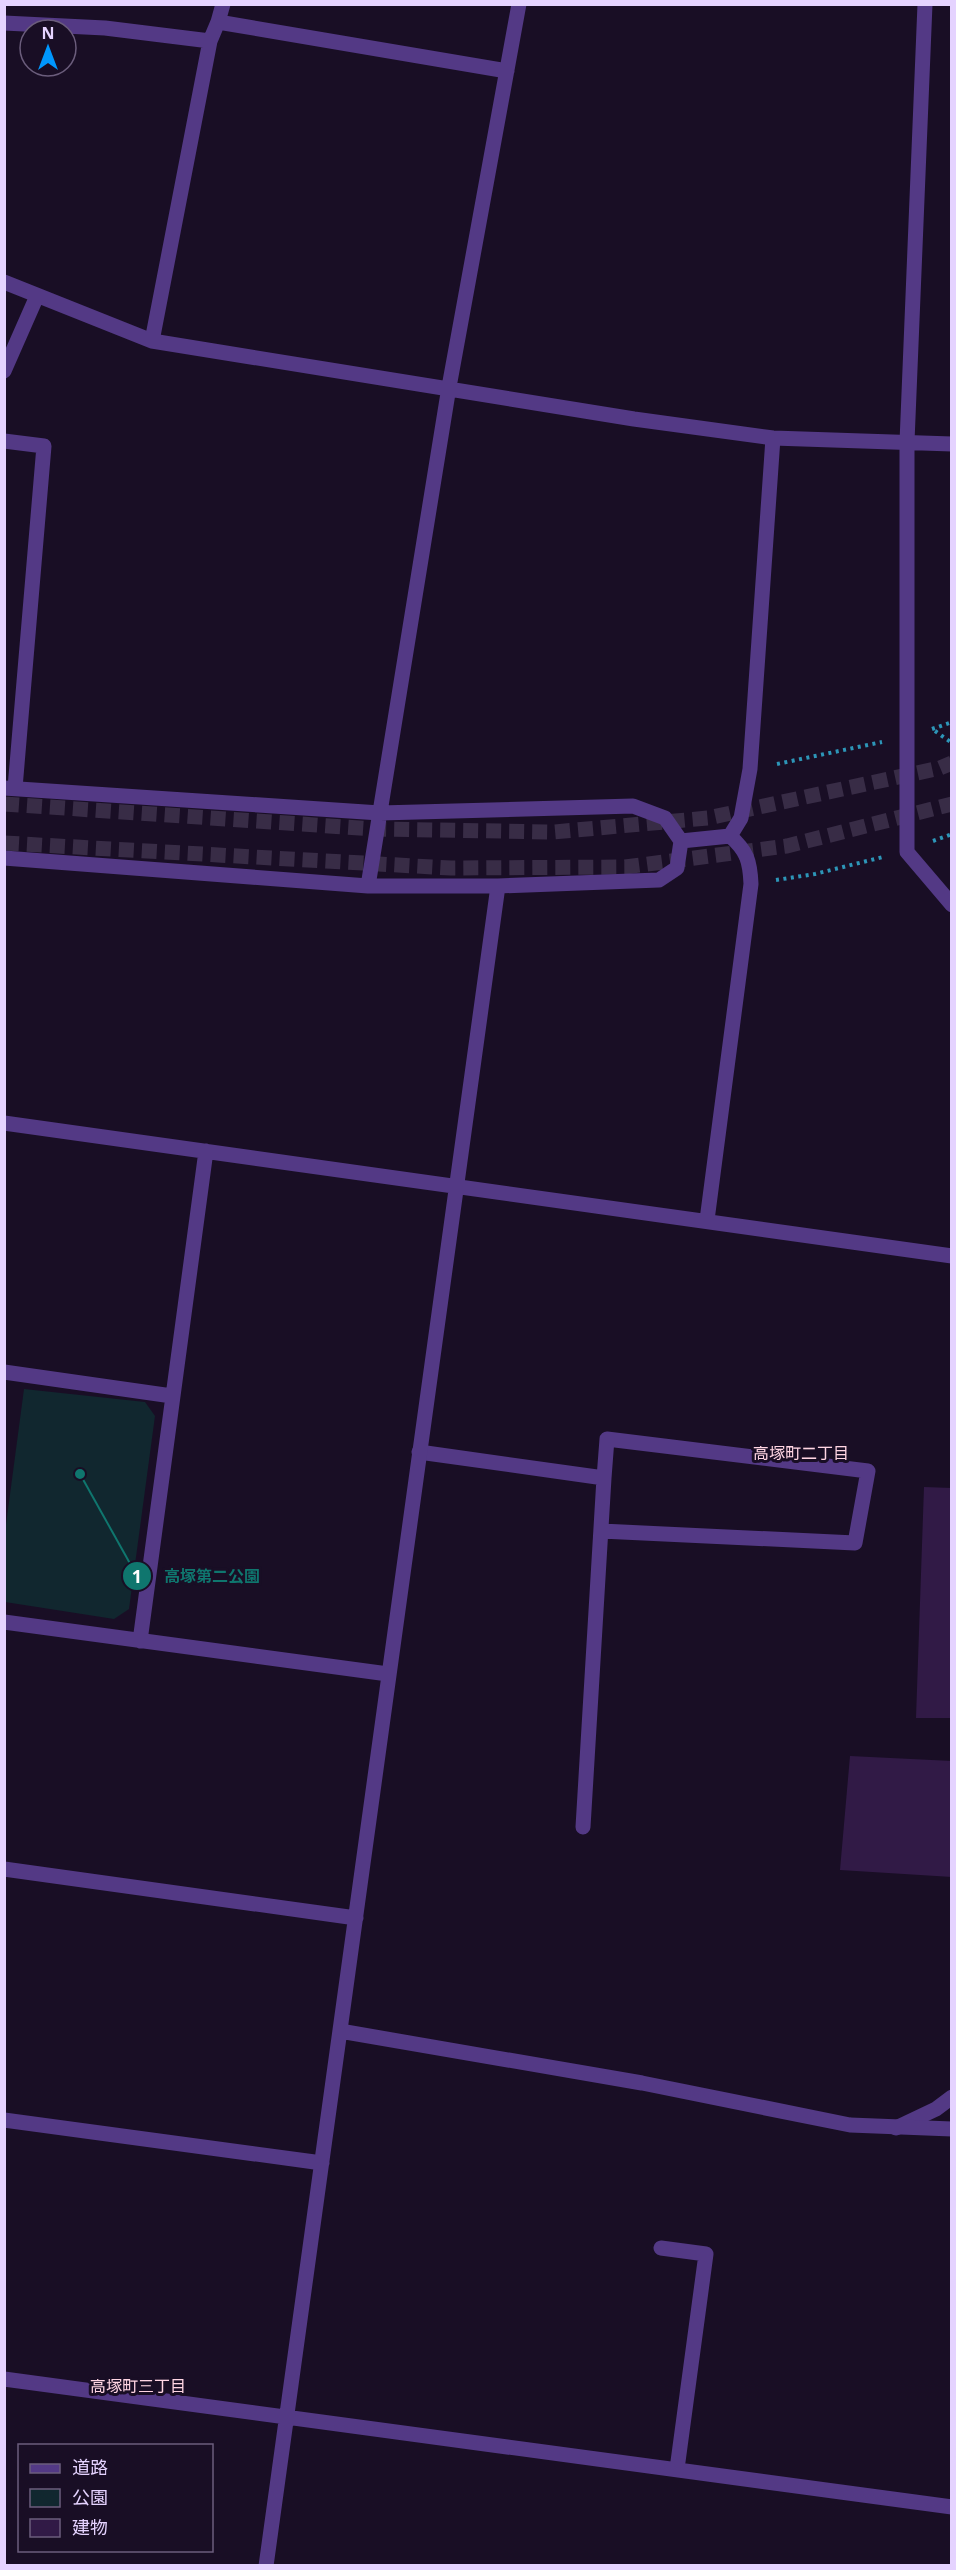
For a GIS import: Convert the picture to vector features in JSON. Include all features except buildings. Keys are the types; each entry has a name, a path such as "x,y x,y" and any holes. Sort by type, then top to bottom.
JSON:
{"street":[{"path":"152,341 210,41 223,4"},
{"path":"368,886 449,387 519,4"},
{"path":"925,4 907,442 907,852 951,905"},
{"path":"218,22 507,71"},
{"path":"4,23 105,28 210,41"},
{"path":"4,282 152,341 449,387 634,419 773,438 951,444"},
{"path":"4,371 37,296"},
{"path":"729,836 741,818 750,770 773,438"},
{"path":"4,441 44,446 10,788 380,813 633,806 665,818 681,841 677,868 659,880 498,886 368,886 4,858"},
{"path":"681,841 729,836 744,848 750,869 751,884 707,1220"},
{"path":"266,2565 498,886"},
{"path":"4,1123 951,1256"},
{"path":"140,1641 206,1151"},
{"path":"4,1372 172,1396"},
{"path":"583,1827 606,1439 867,1471 855,1543 601,1531"},
{"path":"419,1452 604,1478"},
{"path":"4,1622 388,1674"},
{"path":"4,1869 356,1918"},
{"path":"340,2031 642,2083 850,2126 951,2129"},
{"path":"896,2128 936,2109 951,2097"},
{"path":"4,2120 322,2163"},
{"path":"661,2248 706,2254 677,2469"},
{"path":"4,2379 951,2507"}],"path":[{"path":"750,770 907,736 951,722"},
{"path":"932,729 951,743"},
{"path":"751,884 815,874 907,852 950,833"}],"green space":[{"path":"24,1389 145,1402 155,1416 129,1609 114,1619 5,1602 5,1532"}],"tunnel":[{"path":"4,804 375,829 554,832 708,818 940,768 952,763"},
{"path":"4,843 451,868 625,867 787,846 952,804"}],"place":[{"name":"高塚第二公園","path":"80,1474"}],"district":[{"name":"高塚町二丁目","path":"801,1453"},
{"name":"高塚町三丁目","path":"138,2386"}]}
